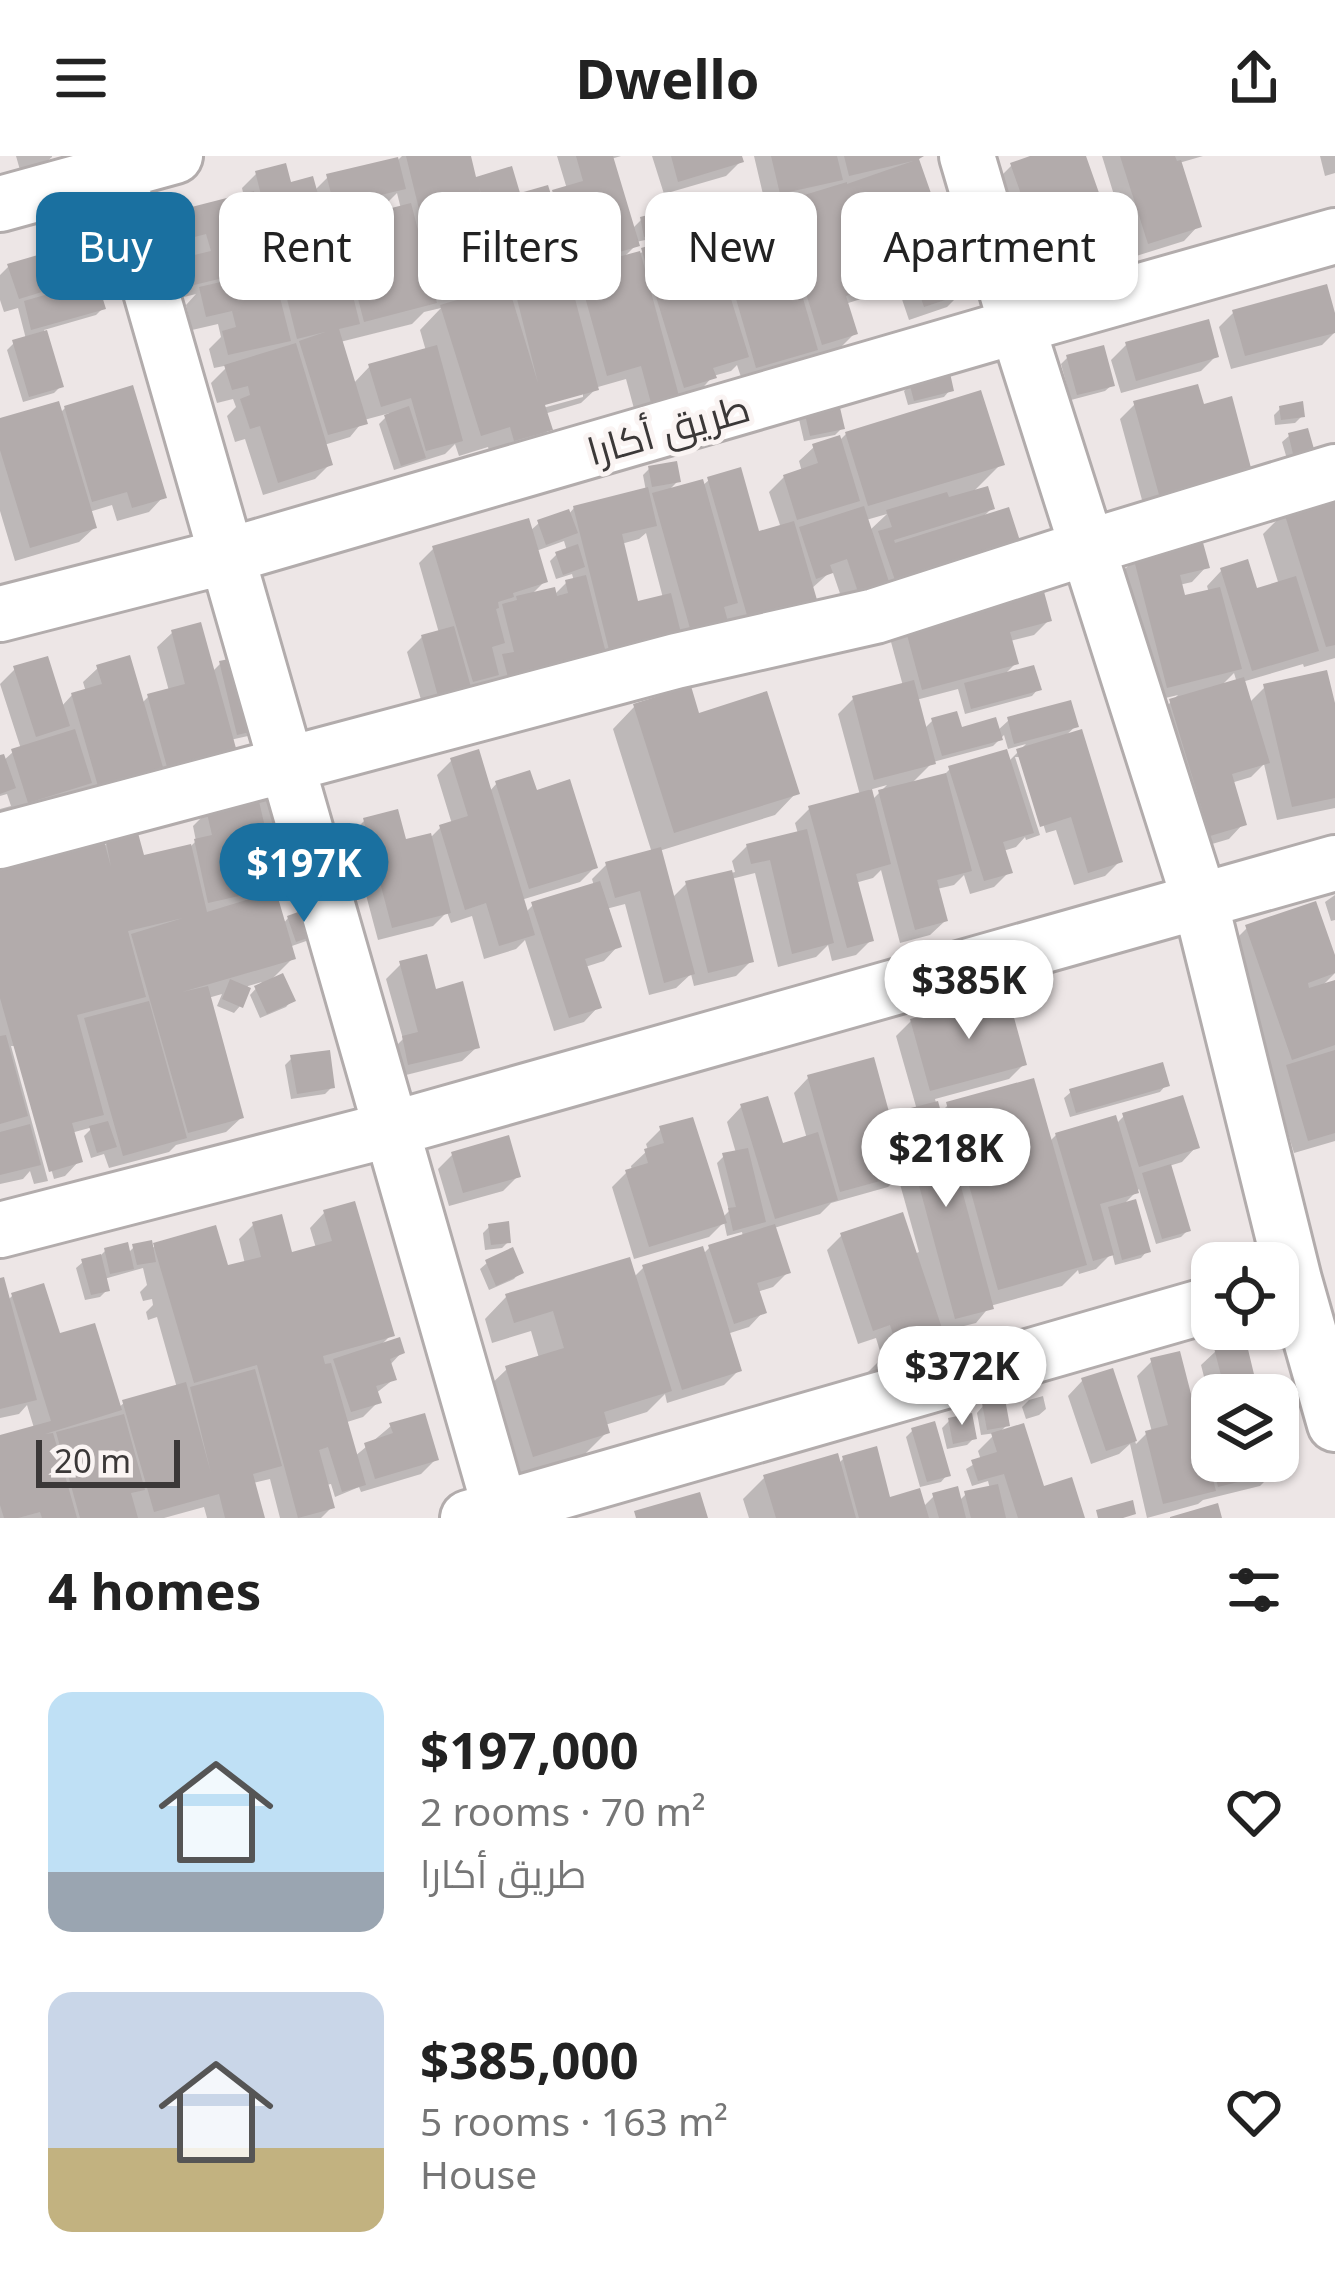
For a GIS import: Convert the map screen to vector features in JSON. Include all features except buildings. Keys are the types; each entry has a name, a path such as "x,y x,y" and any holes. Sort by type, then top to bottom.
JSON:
{"street":[{"path":"0,204 114,164 175,156"},
{"path":"967,156 1016,326 1200,901 1302,1278 1335,1424"},
{"path":"114,164 392,1129 491,1515 1191,1310"},
{"name":"طريق أكارا","path":"0,614 227,556 1335,236"},
{"path":"0,841 676,661 875,616 1335,472"},
{"path":"0,1230 392,1129 1335,863"}]}
